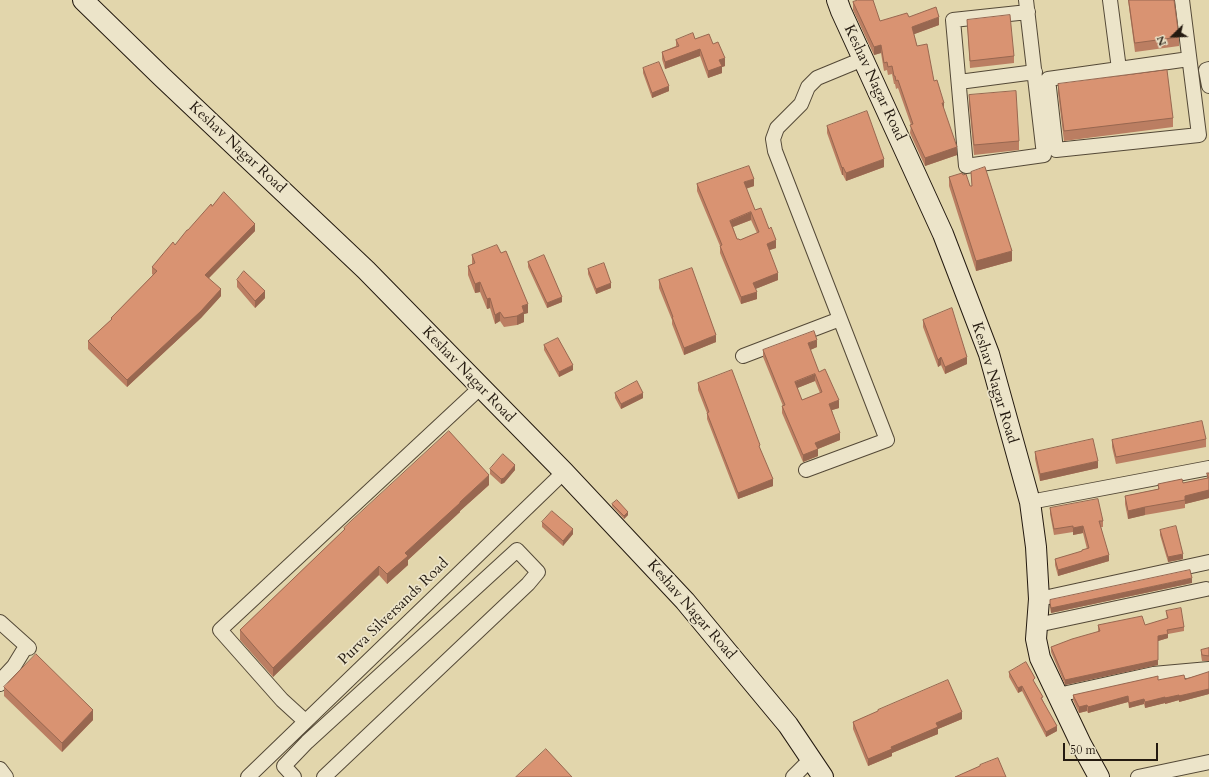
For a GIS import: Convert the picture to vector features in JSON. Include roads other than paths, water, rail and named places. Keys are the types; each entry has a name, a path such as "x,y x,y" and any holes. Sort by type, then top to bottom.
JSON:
{"street":[{"name":"Keshav Nagar Road","path":"83,0 366,270 564,472 685,600 788,725 823,777"},
{"name":"Keshav Nagar Road","path":"837,0 840,11 943,234 989,354 1030,502 1036,547 1039,599 1036,639 1040,658 1081,744 1100,777"},
{"path":"1110,0 1119,69"},
{"path":"1182,0 1199,135 1056,150 1048,79 1189,59"},
{"path":"1027,6 1044,155 971,167 966,166 953,20 1027,6"},
{"path":"806,470 887,440 775,151 773,139 777,128 801,104 808,87 817,78 863,58"},
{"path":"1209,69 1206,70 1209,86"},
{"path":"959,82 1035,72"},
{"path":"743,356 840,319"},
{"path":"305,721 282,700 220,630 481,387"},
{"path":"1030,502 1209,468"},
{"name":"Purva Silversands Road","path":"248,777 564,472"},
{"path":"294,777 284,766 307,742 400,655 517,550 538,572 528,584 324,777"},
{"path":"1039,599 1209,562"},
{"path":"1037,625 1206,589"},
{"path":"0,622 29,648 25,648 14,666 2,679 0,684"},
{"path":"387,642 400,655"},
{"path":"1058,695 1154,674 1209,669"},
{"path":"792,777 812,760"},
{"path":"1138,777 1209,762"},
{"path":"0,768 6,777"}]}
